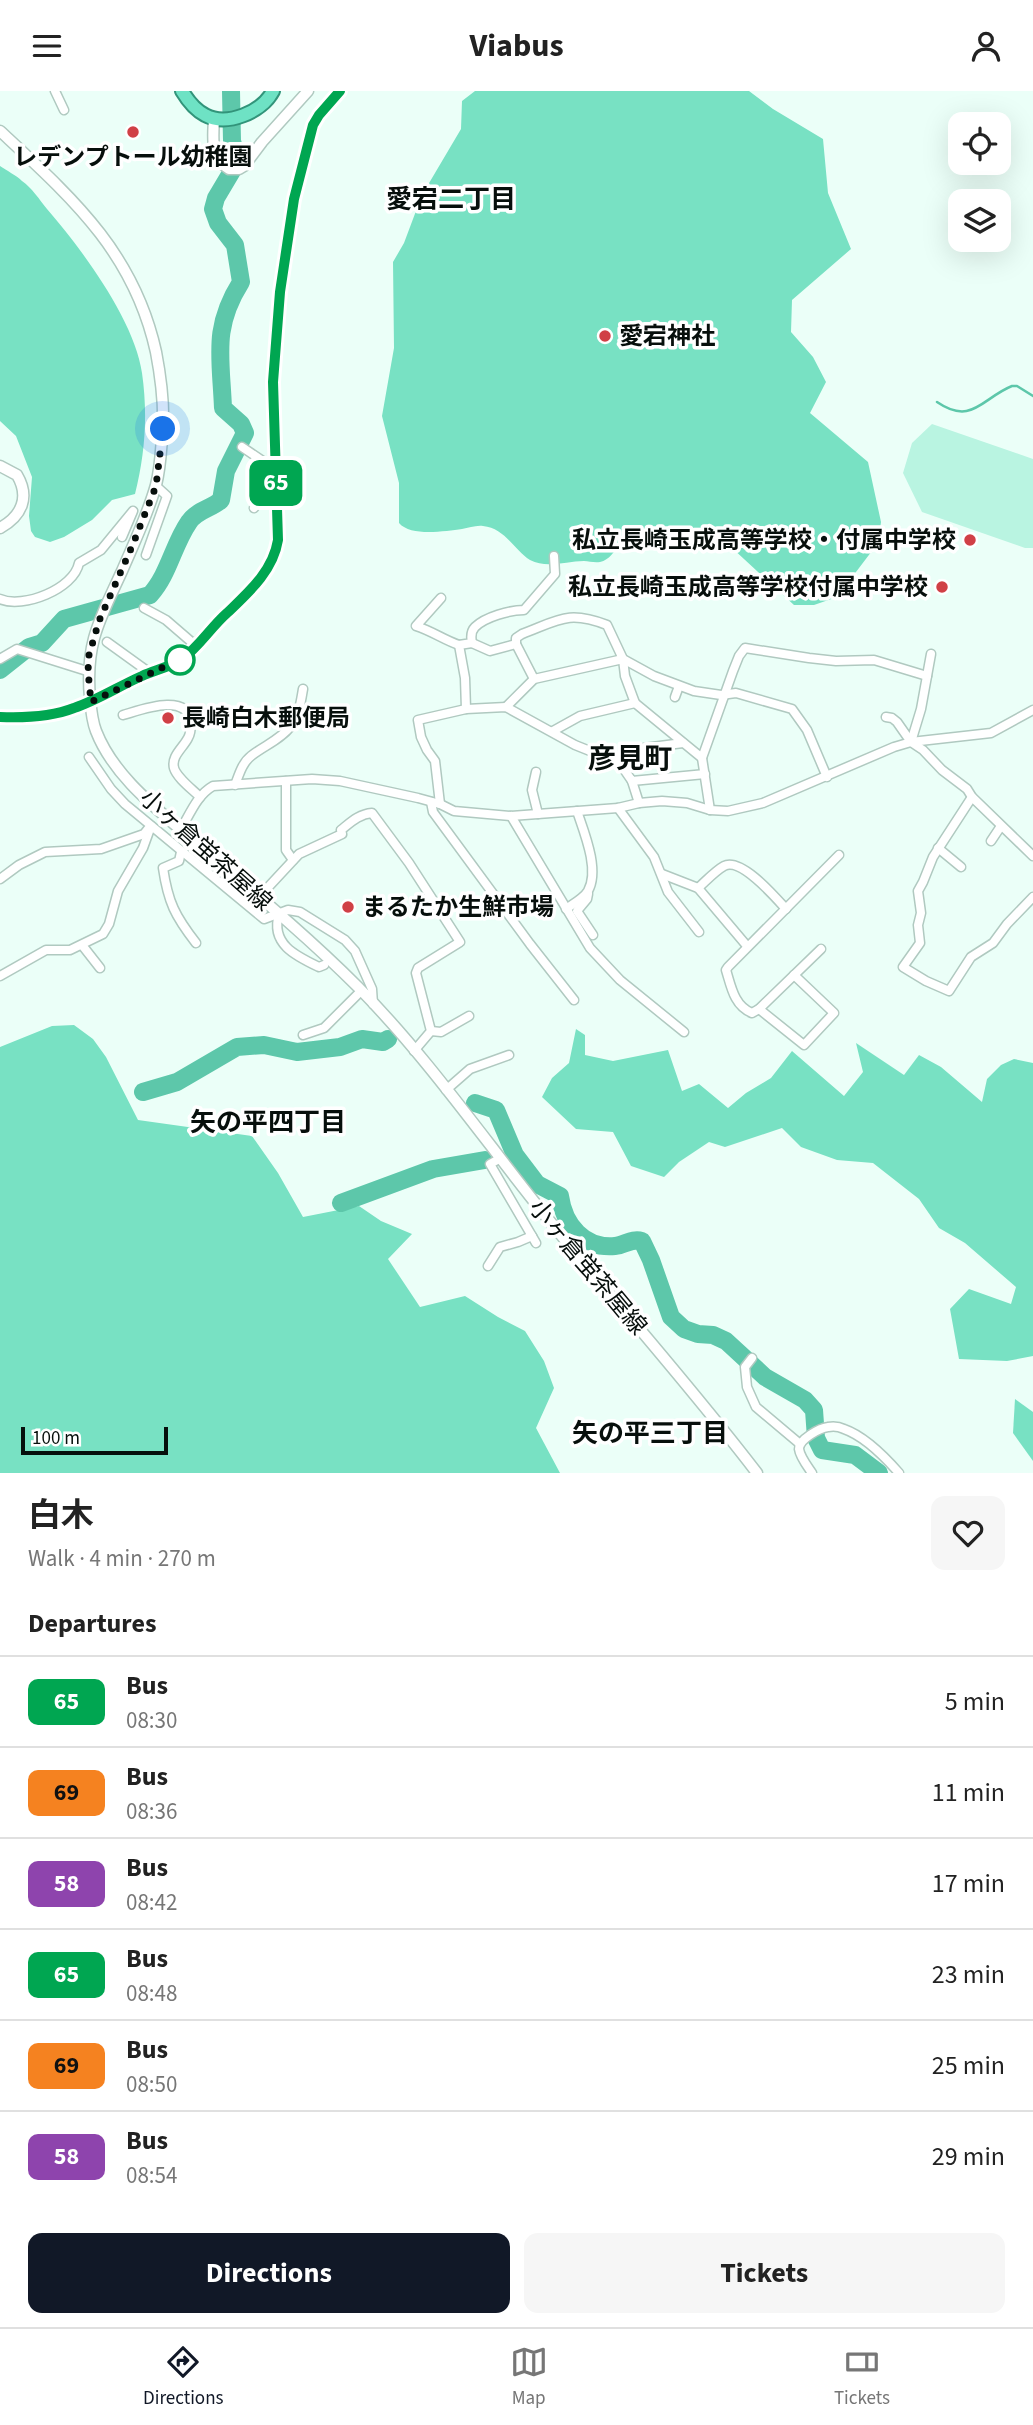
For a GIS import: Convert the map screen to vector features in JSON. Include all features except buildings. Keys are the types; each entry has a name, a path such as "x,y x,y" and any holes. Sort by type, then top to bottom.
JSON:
{"highway":[{"path":"182,91 200,112 214,119 233,117 259,108 273,91"}],"street":[{"path":"55,91 64,110"},
{"path":"214,119 214,151 222,165 234,169 244,166 308,91"},
{"path":"0,717 32,717 60,713 91,702 184,657 257,583 271,563 278,540 273,382 280,292 294,199 313,125 340,91"},
{"name":"小ヶ倉蛍茶屋線","path":"0,131 64,191 93,223 127,274 150,327 164,403 156,486 99,621 88,671 94,725 113,764 181,829 362,991 446,1090 596,1279 707,1408 757,1473"},
{"path":"242,447 276,470"},
{"path":"0,466 17,475 24,492 18,515 0,527"},
{"path":"254,508 276,482"},
{"path":"146,555 167,496 156,486"},
{"path":"0,599 8,603 50,594 75,574 79,563 101,550 133,511 122,537"},
{"path":"472,643 471,634 475,627 509,610 524,610 555,574 554,557"},
{"path":"441,598 416,626 435,632 443,640 459,645 472,643 490,651 516,644"},
{"path":"144,608 166,620 195,645"},
{"path":"534,679 516,644 516,638 564,618 579,616 607,625 623,659 625,676 635,703 702,758"},
{"path":"107,642 150,673"},
{"path":"459,645 465,678 466,709"},
{"path":"710,810 702,758 739,656 745,648 822,660 874,660 927,676"},
{"path":"0,659 17,649 88,671"},
{"path":"911,742 931,654"},
{"path":"506,707 534,679 623,659 679,686 710,694 745,695 792,709 807,730 827,777"},
{"path":"675,697 679,686"},
{"path":"235,785 251,756 278,740 291,726 297,716 303,689"},
{"path":"553,731 580,716 635,703"},
{"path":"122,715 156,706 177,706 185,710 189,715 191,729 174,765 176,773 200,797"},
{"path":"574,1000 433,812 436,803 435,761 424,744 418,720 466,709 506,707 575,745 621,765 632,781 639,803"},
{"path":"181,829 205,790 213,786 286,781 340,781 436,803 465,813 511,816 618,808 639,803 687,803 710,810 728,811 752,806 894,747 911,742 991,733 1033,710"},
{"path":"886,717 897,722 911,742 967,789 1033,856"},
{"path":"610,759 644,748 683,743"},
{"path":"89,757 111,789 181,852 264,919 288,910 300,912 345,940 355,951 372,989 373,1004"},
{"path":"536,772 532,790 538,814"},
{"path":"632,781 705,774"},
{"path":"286,781 286,850 293,860"},
{"path":"972,797 938,848 918,891 921,913 918,925 920,943 903,967 949,991 971,957 993,943 1033,897"},
{"path":"618,808 654,857 668,892 699,932"},
{"path":"577,811 591,854 591,881 587,899 576,911 593,935"},
{"path":"259,897 293,860 315,845 342,834 341,830 356,818 372,813 409,863 460,942 418,968 416,973 431,1031"},
{"path":"511,816 590,947 620,981 684,1032"},
{"path":"0,879 19,865 45,852 101,849 144,834 151,826"},
{"path":"0,976 46,950 70,950 107,929 118,891 143,848 151,826"},
{"path":"991,841 1002,827"},
{"path":"938,848 961,867"},
{"path":"181,852 179,861 163,868 167,898 181,925 196,943"},
{"path":"821,949 752,1013 743,1009 735,998 726,970 839,855"},
{"path":"698,888 724,866 733,866 757,878 786,909"},
{"path":"662,874 698,888 747,946"},
{"path":"566,909 588,891"},
{"path":"279,914 275,925 282,943 303,960 319,967 324,965"},
{"path":"82,945 100,968"},
{"path":"759,1009 804,1045 834,1013 794,975"},
{"path":"303,1035 324,1028 362,991"},
{"path":"431,1031 441,1032 469,1016"},
{"path":"414,1051 431,1031"},
{"path":"446,1090 470,1069 509,1055"},
{"path":"488,1266 500,1247 534,1239 490,1164 499,1159"},
{"path":"752,1358 745,1367 751,1401 800,1444"},
{"path":"812,1473 799,1448 800,1444 823,1429 841,1428 853,1433 899,1473"}],"green space":[{"path":"475,91 749,91 823,139 828,193 851,249 792,300 791,332 813,357 826,382 810,413 868,462 881,522 878,543 837,597 814,605 794,605 731,547 707,543 691,536 667,546 649,540 632,540 600,562 550,564 530,560 503,535 491,528 478,526 420,532 399,523 399,483 382,416 394,348 393,262 404,243 422,195 461,129 462,101"},
{"path":"0,166 32,190 90,264 129,331 142,373 144,434 135,494 112,500 92,520 50,542 35,537 31,531 29,516 32,477 16,436 0,421"},
{"path":"932,424 1033,459 1033,548 1025,548 922,512 903,473 912,443"},
{"path":"74,1025 93,1039 106,1057 138,1120 252,1136 278,1173 303,1217 359,1206 381,1221 412,1234 388,1259 420,1307 465,1296 525,1331 544,1361 554,1388 536,1428 560,1473 0,1473 0,1047 52,1026"},
{"path":"576,1029 585,1035 585,1055 613,1061 668,1050 682,1091 699,1084 728,1108 771,1078 792,1051 844,1096 863,1072 856,1043 904,1075 919,1055 941,1067 982,1102 987,1079 1001,1065 1014,1059 1033,1063 1033,1356 1007,1361 959,1359 950,1309 969,1289 1011,1304 1016,1287 965,1243 939,1228 919,1199 873,1163 837,1160 801,1147 782,1128 725,1147 709,1142 679,1162 664,1177 631,1166 613,1132 576,1129 542,1097 552,1078 569,1063"},
{"path":"1015,1399 1033,1412 1033,1461 1013,1433"}],"waterway":[{"path":"0,670 29,647 42,643 64,619 150,595 162,578 189,522 221,500 226,471 245,433 241,424 223,408 220,343 226,314 241,282 235,245 218,223 213,209 216,198 238,161 232,141 231,91"},
{"path":"937,402 949,409 968,411 1012,386 1017,386 1033,396"},
{"path":"143,1092 177,1082 237,1047 264,1045 297,1052 340,1047 362,1039 383,1042 388,1039"},
{"path":"475,1103 496,1110 515,1155 537,1184 560,1196 566,1216 577,1233 594,1244 604,1246 642,1241 671,1317 684,1329 713,1335 726,1341 765,1377 805,1400 814,1410 816,1438 822,1450 855,1455 879,1473"},
{"path":"341,1203 433,1169 485,1160"}],"bus line":[{"name":"65","path":"0,717 32,717 74,709 174,663 184,657 257,583 271,563 278,540 273,382 280,292 294,199 313,125 340,91"}],"place":[{"name":"レデンプトール幼稚園","path":"133,132"},
{"name":"愛宕神社","path":"605,336"},
{"name":"私立長崎玉成高等学校・付属中学校","path":"970,540"},
{"name":"私立長崎玉成高等学校付属中学校","path":"942,587"},
{"name":"長崎白木郵便局","path":"168,718"},
{"name":"まるたか生鮮市場","path":"348,907"}],"district":[{"name":"愛宕二丁目","path":"451,199"},
{"name":"彦見町","path":"630,758"},
{"name":"矢の平四丁目","path":"268,1122"},
{"name":"矢の平三丁目","path":"650,1433"}],"route":[{"path":"163,429 156,486 99,621 89,655 91,702 184,657 180,660"}]}
